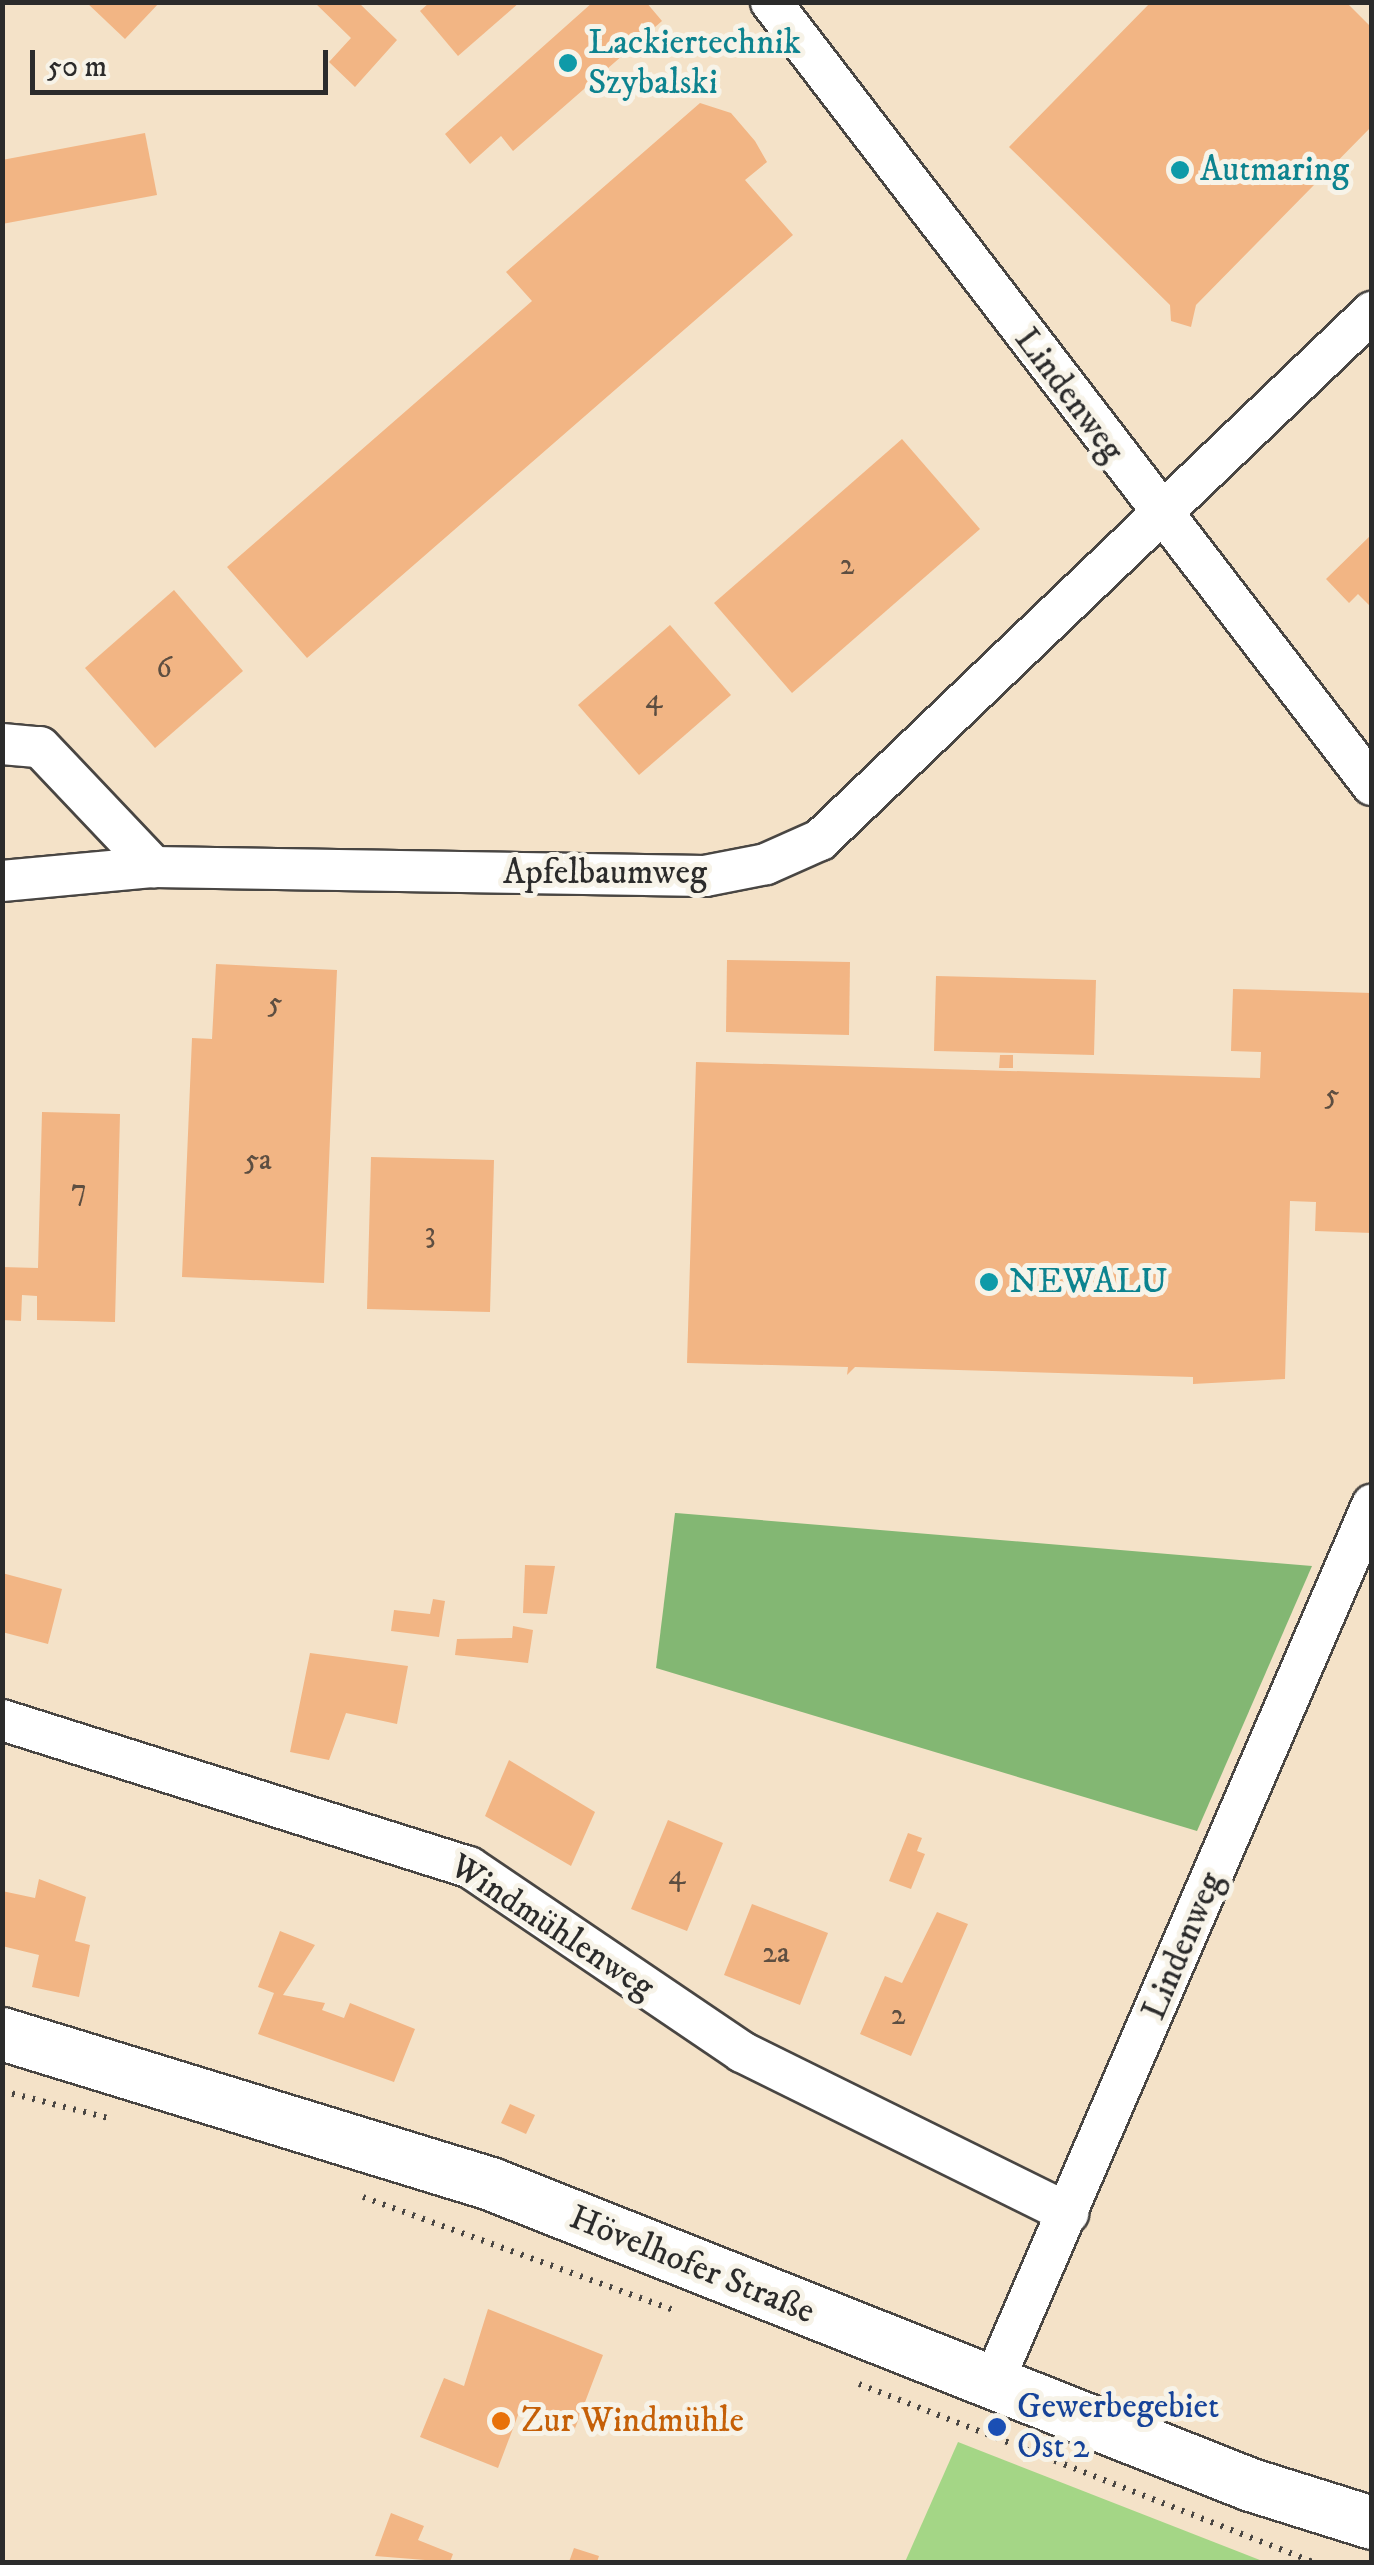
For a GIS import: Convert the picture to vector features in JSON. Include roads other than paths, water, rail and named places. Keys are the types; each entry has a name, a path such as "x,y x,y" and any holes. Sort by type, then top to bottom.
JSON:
{"main road":[{"name":"Hövelhofer Straße","path":"2,2034 473,2177 992,2385 1372,2523"}],"street":[{"name":"Lindenweg","path":"771,2 1160,516 1372,785"},
{"name":"Apfelbaumweg","path":"2,880 154,867 705,876 766,864 820,840 1372,312"},
{"path":"2,744 40,746 154,867"},
{"name":"Lindenweg","path":"992,2385 1372,1506"},
{"name":"Windmühlenweg","path":"2,1720 469,1867 742,2052 1068,2213"}],"place":[{"name":"Lackiertechnik Szybalski","path":"568,63"},
{"name":"Autmaring","path":"1180,170"},
{"name":"NEWALU","path":"989,1282"},
{"name":"Zur Windmühle","path":"501,2421"},
{"name":"Gewerbegebiet Ost 2","path":"997,2427"}]}
